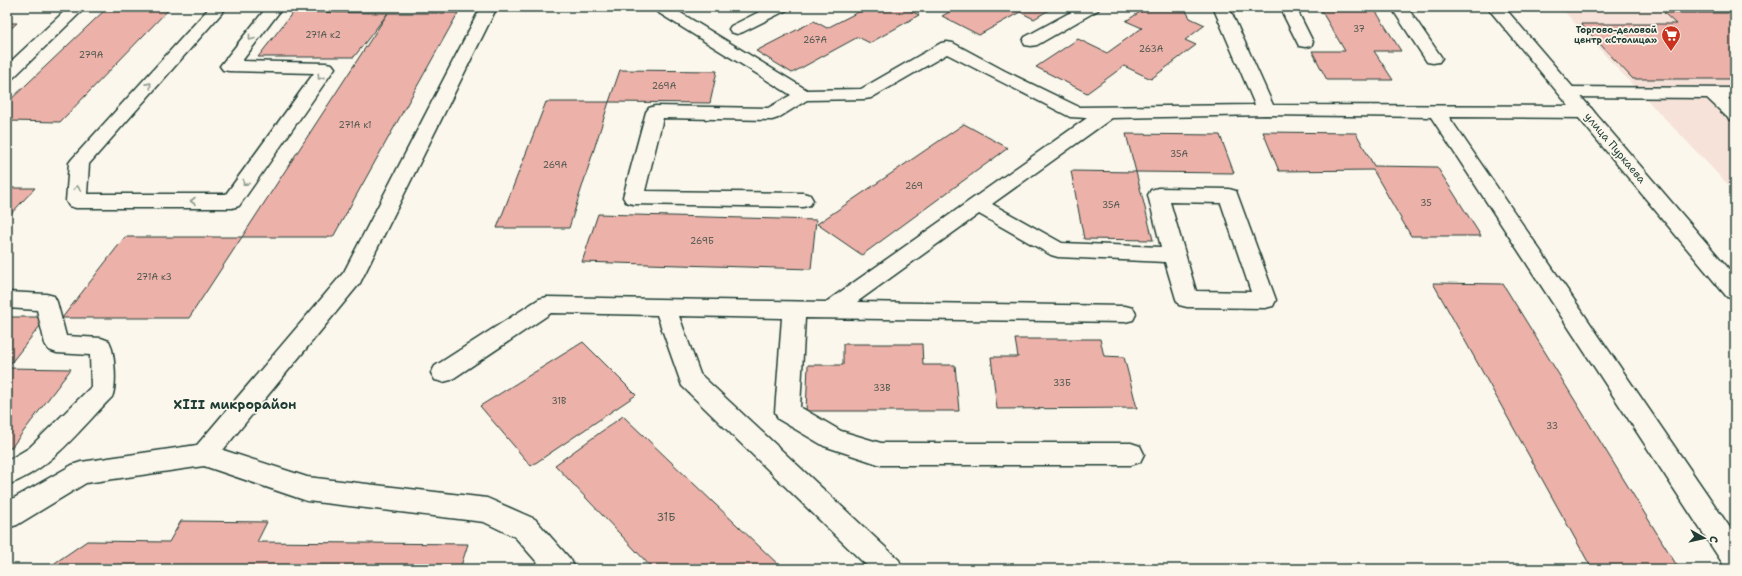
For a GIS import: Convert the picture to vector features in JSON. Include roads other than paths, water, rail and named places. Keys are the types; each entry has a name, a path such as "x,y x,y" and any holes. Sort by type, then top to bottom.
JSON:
{"main road":[{"path":"7,74 78,7"},
{"path":"219,7 79,163 76,201 232,201 326,68 229,66 275,7"},
{"path":"204,455 352,276 489,7"},
{"path":"660,7 803,95"},
{"path":"736,29 781,7"},
{"path":"1030,41 1092,7"},
{"path":"1221,7 1266,110"},
{"path":"1293,7 1291,14 1305,42"},
{"path":"1399,7 1433,58"},
{"name":"улица Пуркаева","path":"1495,7 1735,291"},
{"path":"803,200 633,197 655,112 772,114 803,95 865,94 948,47 999,75 1076,113 1266,110 1585,112"},
{"path":"1568,92 1735,93"},
{"path":"1712,93 1735,115"},
{"path":"1436,111 1735,558"},
{"path":"830,310 1108,112"},
{"path":"1158,194 1230,196 1265,300 1187,299 1174,255 1158,194"},
{"path":"978,205 1058,250 1174,255"},
{"path":"7,300 46,302 57,344 101,347 103,390 38,456 7,474"},
{"path":"443,373 547,305 1125,314"},
{"path":"665,307 690,379 889,569"},
{"path":"794,310 787,412 833,439 881,454 1131,454"},
{"path":"7,516 81,473 204,455 307,489 487,510 525,528 561,569"}],"place":[{"name":"Торгово-деловой центр «Столица»","path":"1671,52"}],"district":[{"name":"XIII микрорайон","path":"235,404"}]}
